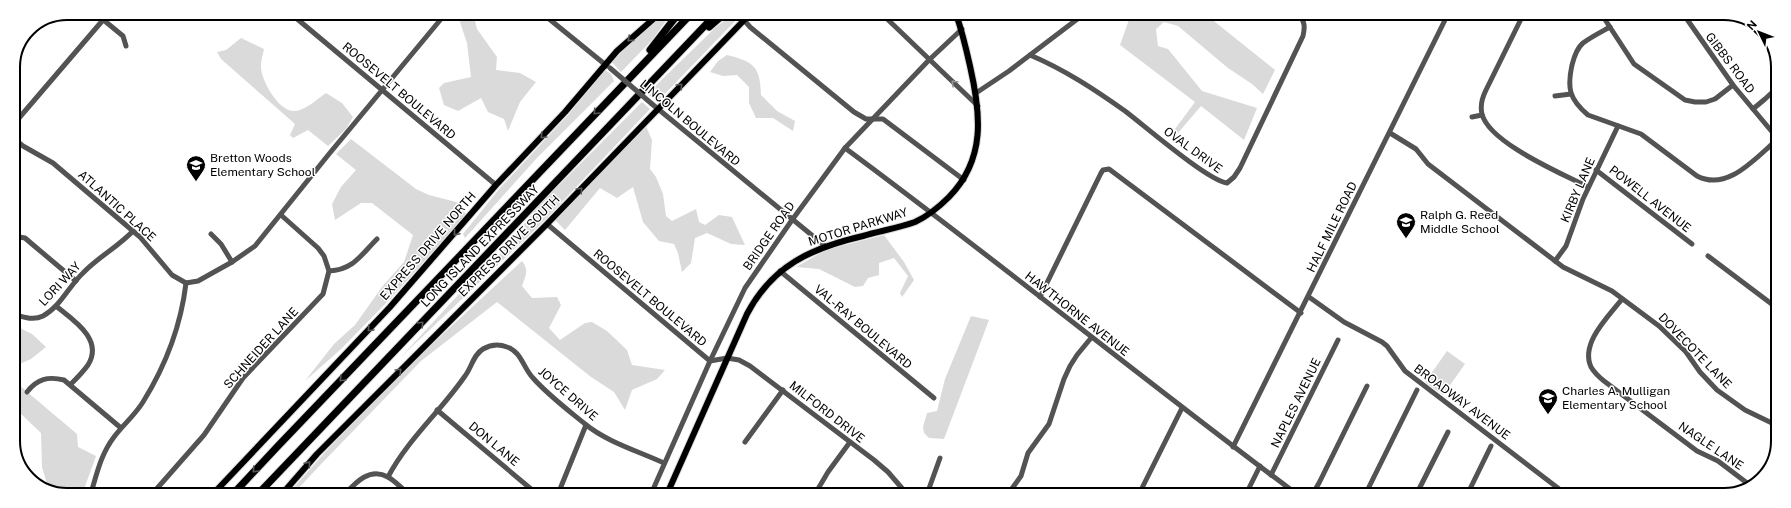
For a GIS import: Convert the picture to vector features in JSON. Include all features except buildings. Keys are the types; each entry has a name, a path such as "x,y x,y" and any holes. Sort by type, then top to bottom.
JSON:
{"highway":[{"path":"612,95 674,20"},
{"name":"LONG ISLAND EXPRESSWAY","path":"239,488 685,20"},
{"name":"LONG ISLAND EXPRESSWAY","path":"264,488 710,20"},
{"path":"666,66 717,20"}],"main road":[{"name":"EXPRESS DRIVE NORTH","path":"219,488 390,307 496,185 608,66 617,51 652,20"},
{"name":"EXPRESS DRIVE SOUTH","path":"288,488 317,454 547,224 744,20"},
{"name":"MOTOR PARKWAY","path":"670,488 727,358 754,302 780,271 804,256 825,246 914,222 944,202 964,180 975,153 979,124 976,93 962,29 958,20"}],"street":[{"path":"20,117 103,20 122,36 126,46"},
{"name":"ROOSEVELT BOULEVARD","path":"298,20 496,185"},
{"path":"92,488 99,463 105,452 143,401 164,362 178,323 186,283 207,278 255,246 440,20"},
{"name":"LINCOLN BOULEVARD","path":"550,20 825,246"},
{"path":"744,20 750,27 862,118 884,119 964,180"},
{"path":"888,20 978,106"},
{"path":"976,93 1076,20"},
{"name":"OVAL DRIVE","path":"1030,55 1057,66 1070,74 1124,111 1205,172 1222,182 1227,183 1234,177 1240,168 1303,36 1305,26 1303,20"},
{"name":"HALF MILE ROAD","path":"1233,447 1390,133 1443,20"},
{"path":"1520,20 1484,94 1481,107 1482,115 1494,133 1517,149 1588,187"},
{"path":"1605,20 1634,64 1685,100 1706,102 1715,99 1733,85"},
{"name":"GIBBS ROAD","path":"1688,20 1733,85 1771,131"},
{"path":"1610,27 1583,43 1573,59 1568,81 1572,94 1581,109 1588,114 1641,134 1697,176 1705,180 1715,181 1727,179 1771,145"},
{"name":"BRIDGE ROAD","path":"654,488 710,361 745,288 792,220 845,148 929,60 962,29"},
{"path":"1555,96 1572,94"},
{"path":"1752,108 1771,94"},
{"path":"1472,117 1482,115"},
{"name":"KIRBY LANE","path":"1555,261 1566,246 1588,187 1618,126"},
{"name":"DOVECOTE LANE","path":"1390,133 1409,144 1428,164 1555,261 1573,273 1603,286 1667,333 1686,352 1700,372 1717,390 1745,410 1771,423"},
{"name":"ATLANTIC PLACE","path":"20,144 53,163 133,231 172,275 186,283"},
{"name":"HAWTHORNE AVENUE","path":"845,148 931,212 1233,447 1290,488"},
{"path":"1040,297 1101,173 1106,169 1109,169 1301,312"},
{"name":"POWELL AVENUE","path":"1596,170 1692,244"},
{"path":"281,215 318,248 324,256 329,271 345,269 352,265 377,239"},
{"name":"ROOSEVELT BOULEVARD","path":"547,224 710,361 727,358"},
{"name":"LORI WAY","path":"20,316 34,319 42,317 56,306 76,281 90,267 118,246 133,231"},
{"path":"211,234 221,244 232,262"},
{"path":"20,237 25,238 76,281"},
{"path":"1708,256 1771,303"},
{"name":"SCHNEIDER LANE","path":"157,488 204,435 243,378 323,294 329,271"},
{"name":"VAL-RAY BOULEVARD","path":"780,271 934,398"},
{"name":"BROADWAY AVENUE","path":"1309,297 1344,322 1382,342 1387,346 1405,371 1558,488"},
{"name":"NAGLE LANE","path":"1622,299 1592,340 1589,356 1591,367 1604,381 1690,446 1704,455 1718,460 1747,483"},
{"path":"56,306 84,329 92,346 88,364 71,384"},
{"path":"1012,488 1021,476 1028,453 1050,424 1064,379 1070,366 1091,338"},
{"name":"NAPLES AVENUE","path":"1271,474 1338,340"},
{"name":"JOYCE DRIVE","path":"388,477 404,450 466,375 477,354 490,346 499,345 514,351 520,356 532,378 586,425 604,436 664,463"},
{"name":"MILFORD DRIVE","path":"727,358 739,360 750,366 888,472 902,488"},
{"path":"27,392 37,382 49,378 64,380 71,384 122,428"},
{"path":"1316,488 1367,386"},
{"path":"745,442 782,390"},
{"path":"1368,488 1417,390"},
{"path":"1142,488 1182,408"},
{"name":"DON LANE","path":"437,410 530,488"},
{"path":"560,488 586,425"},
{"path":"1420,488 1448,432"},
{"path":"818,488 825,475 850,442"},
{"path":"1470,488 1491,446"},
{"path":"929,488 940,458"},
{"path":"1249,488 1260,466"},
{"path":"350,488 363,476 379,474 388,477 401,488"}],"shaded area":[{"path":"459,20 475,20 477,29 497,57 496,70 520,73 536,82 520,102 508,131 504,119 488,112 481,98 458,111 444,105 439,88 444,83 471,77 467,43"},
{"path":"656,20 667,20 652,40 621,72 612,62 627,46"},
{"path":"725,20 736,20 658,101 647,94 715,28"},
{"path":"1129,20 1212,20 1275,70 1263,94 1252,84 1228,68 1178,26 1164,22 1156,29 1158,46 1168,49 1202,91 1257,108 1244,140 1201,106 1178,133 1175,129 1195,102 1120,45"},
{"path":"241,38 264,49 261,71 263,78 276,100 287,109 297,111 315,102 326,93 342,103 353,117 346,129 328,146 308,130 293,138 290,135 295,124 221,59 217,52 226,50"},
{"path":"727,55 744,60 754,67 759,78 761,95 777,111 795,121 793,131 773,118 756,118 749,103 749,87 737,75 723,76 710,72 718,61"},
{"path":"605,70 611,74 614,81 536,159 465,238 463,234 500,188 568,115"},
{"path":"642,102 650,109 543,222 401,357 459,294 496,259 540,204"},
{"path":"646,126 652,140 650,169 656,177 663,194 666,216 672,221 696,209 699,222 705,225 719,215 732,217 745,245 731,244 707,233 695,238 691,263 682,272 678,253 674,244 659,241 643,222 633,187 617,198 600,188 565,230 555,220"},
{"path":"351,139 416,189 429,195 460,203 466,215 392,297 341,349 305,381 334,344 355,325 382,287 404,262 413,235 372,203 361,203 335,220 332,204 341,187 356,170 336,154"},
{"path":"884,235 904,262 914,280 902,297 900,293 908,276 894,258 879,263 879,275 868,278 863,286 855,287 819,269 796,267 826,250"},
{"path":"522,261 526,267 526,276 522,286 532,298 557,297 561,305 549,328 560,340 585,323 592,322 607,331 627,350 632,365 665,370 657,379 632,390 625,410 614,392 591,377 497,302 421,361 299,488 293,488 328,449 416,359"},
{"path":"971,316 989,320 944,439 929,438 924,433 923,427 927,413 937,411 945,379"},
{"path":"20,328 32,334 46,347 31,359 20,364"},
{"path":"1447,351 1465,364 1443,395 1426,383 1426,381"},
{"path":"20,386 77,434 78,447 96,456 84,488 61,488 47,483 42,467 41,433 20,413"}],"place":[{"name":"Bretton Woods Elementary School","path":"196,182"},
{"name":"Ralph G. Reed Middle School","path":"1406,239"},
{"name":"Charles A. Mulligan Elementary School","path":"1548,415"}]}
